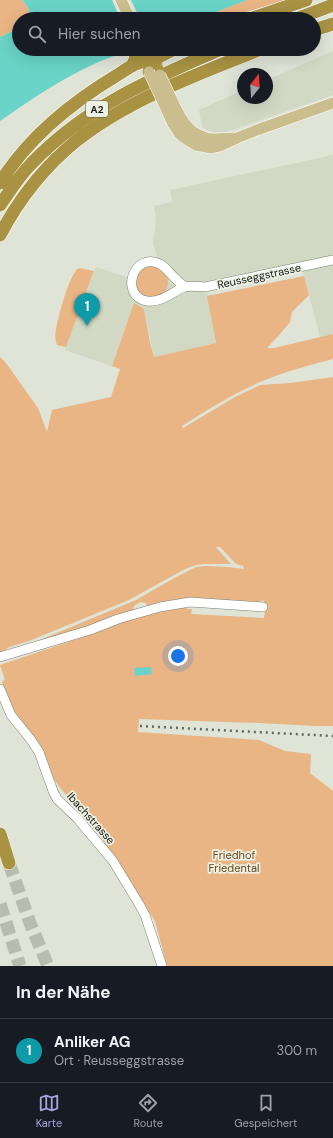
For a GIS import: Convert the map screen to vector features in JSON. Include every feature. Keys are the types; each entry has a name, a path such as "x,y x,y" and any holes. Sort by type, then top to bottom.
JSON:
{"highway":[{"path":"271,12 306,0"},
{"path":"314,12 332,5"},
{"path":"321,28 333,24"},
{"path":"132,66 136,56"},
{"path":"0,183 20,155 62,112 132,66 138,63 152,64 160,56"},
{"name":"A2","path":"0,205 31,164 50,145 77,123 126,92 204,56"},
{"name":"A2","path":"0,235 20,202 42,174 76,141 93,129 147,98 185,80 244,56"},
{"path":"0,834 9,863"}],"main road":[{"path":"121,0 126,12"},
{"path":"145,56 152,64 167,100 173,124 179,133 189,141 202,146 214,148 227,144 237,138 333,103"}],"street":[{"name":"Reusseggstrasse","path":"185,287 175,279 169,271 154,262 148,262 138,267 134,273 132,282 132,286 136,294 140,298 148,301 159,300 185,287 205,287 333,260"},
{"path":"0,657 160,607 190,602 263,607"},
{"name":"Ibachstrasse","path":"0,689 11,715 39,752 57,799 77,818 113,861 139,904 145,915 162,966"}],"shaded area":[{"path":"333,51 333,95 221,134 202,127 199,110 237,93 237,104 273,104 273,77"},
{"path":"333,155 333,334 320,337 302,267 206,287 216,343 154,357 144,309 138,306 125,328 112,366 65,350 96,267 129,278 137,264 145,258 158,259 153,244 156,219 154,206 172,202 170,190"}],"green space":[{"path":"0,0 22,0 29,9 28,12 12,12 12,31 0,37"},
{"path":"247,0 286,0 246,12 216,12"},
{"path":"152,266 158,267 165,273 168,282 167,288 161,295 152,298 146,297 139,291 136,282 137,276 143,269"},
{"path":"80,268 94,271 66,347 57,345 56,331 64,299 72,277"},
{"name":"Friedhof Friedental","path":"304,276 309,295 292,312 290,322 267,348 274,348 333,334 333,359 290,371 254,385 222,401 182,426 183,428 235,397 260,385 290,383 333,377 333,726 139,719 138,732 259,740 285,751 311,754 310,773 333,791 333,966 167,966 155,921 102,839 58,785 12,712 2,681 5,680 0,665 92,634 113,624 186,605 187,609 192,609 191,614 264,618 266,606 263,600 259,602 147,606 146,603 140,602 134,606 134,610 78,630 35,642 136,600 196,567 206,566 244,569 243,566 236,564 220,547 216,547 231,564 204,564 185,569 129,600 29,641 9,647 0,654 0,357 6,363 38,408 47,432 52,410 111,397 120,369 112,366 134,303 144,309 154,357 216,343 207,296"}],"water":[{"path":"22,0 247,0 216,12 28,12 29,9"},
{"path":"12,31 12,56 114,56 70,76 0,121 0,37"},
{"path":"151,667 152,674 135,676 134,668"}],"pier":[{"path":"112,0 131,0 137,12 117,12"}],"tunnel":[{"path":"9,863 30,923 48,966"},
{"path":"0,904 20,966"}],"railway":[{"path":"140,726 333,736"}],"place":[{"name":"Anliker AG","path":"87,326"}]}
